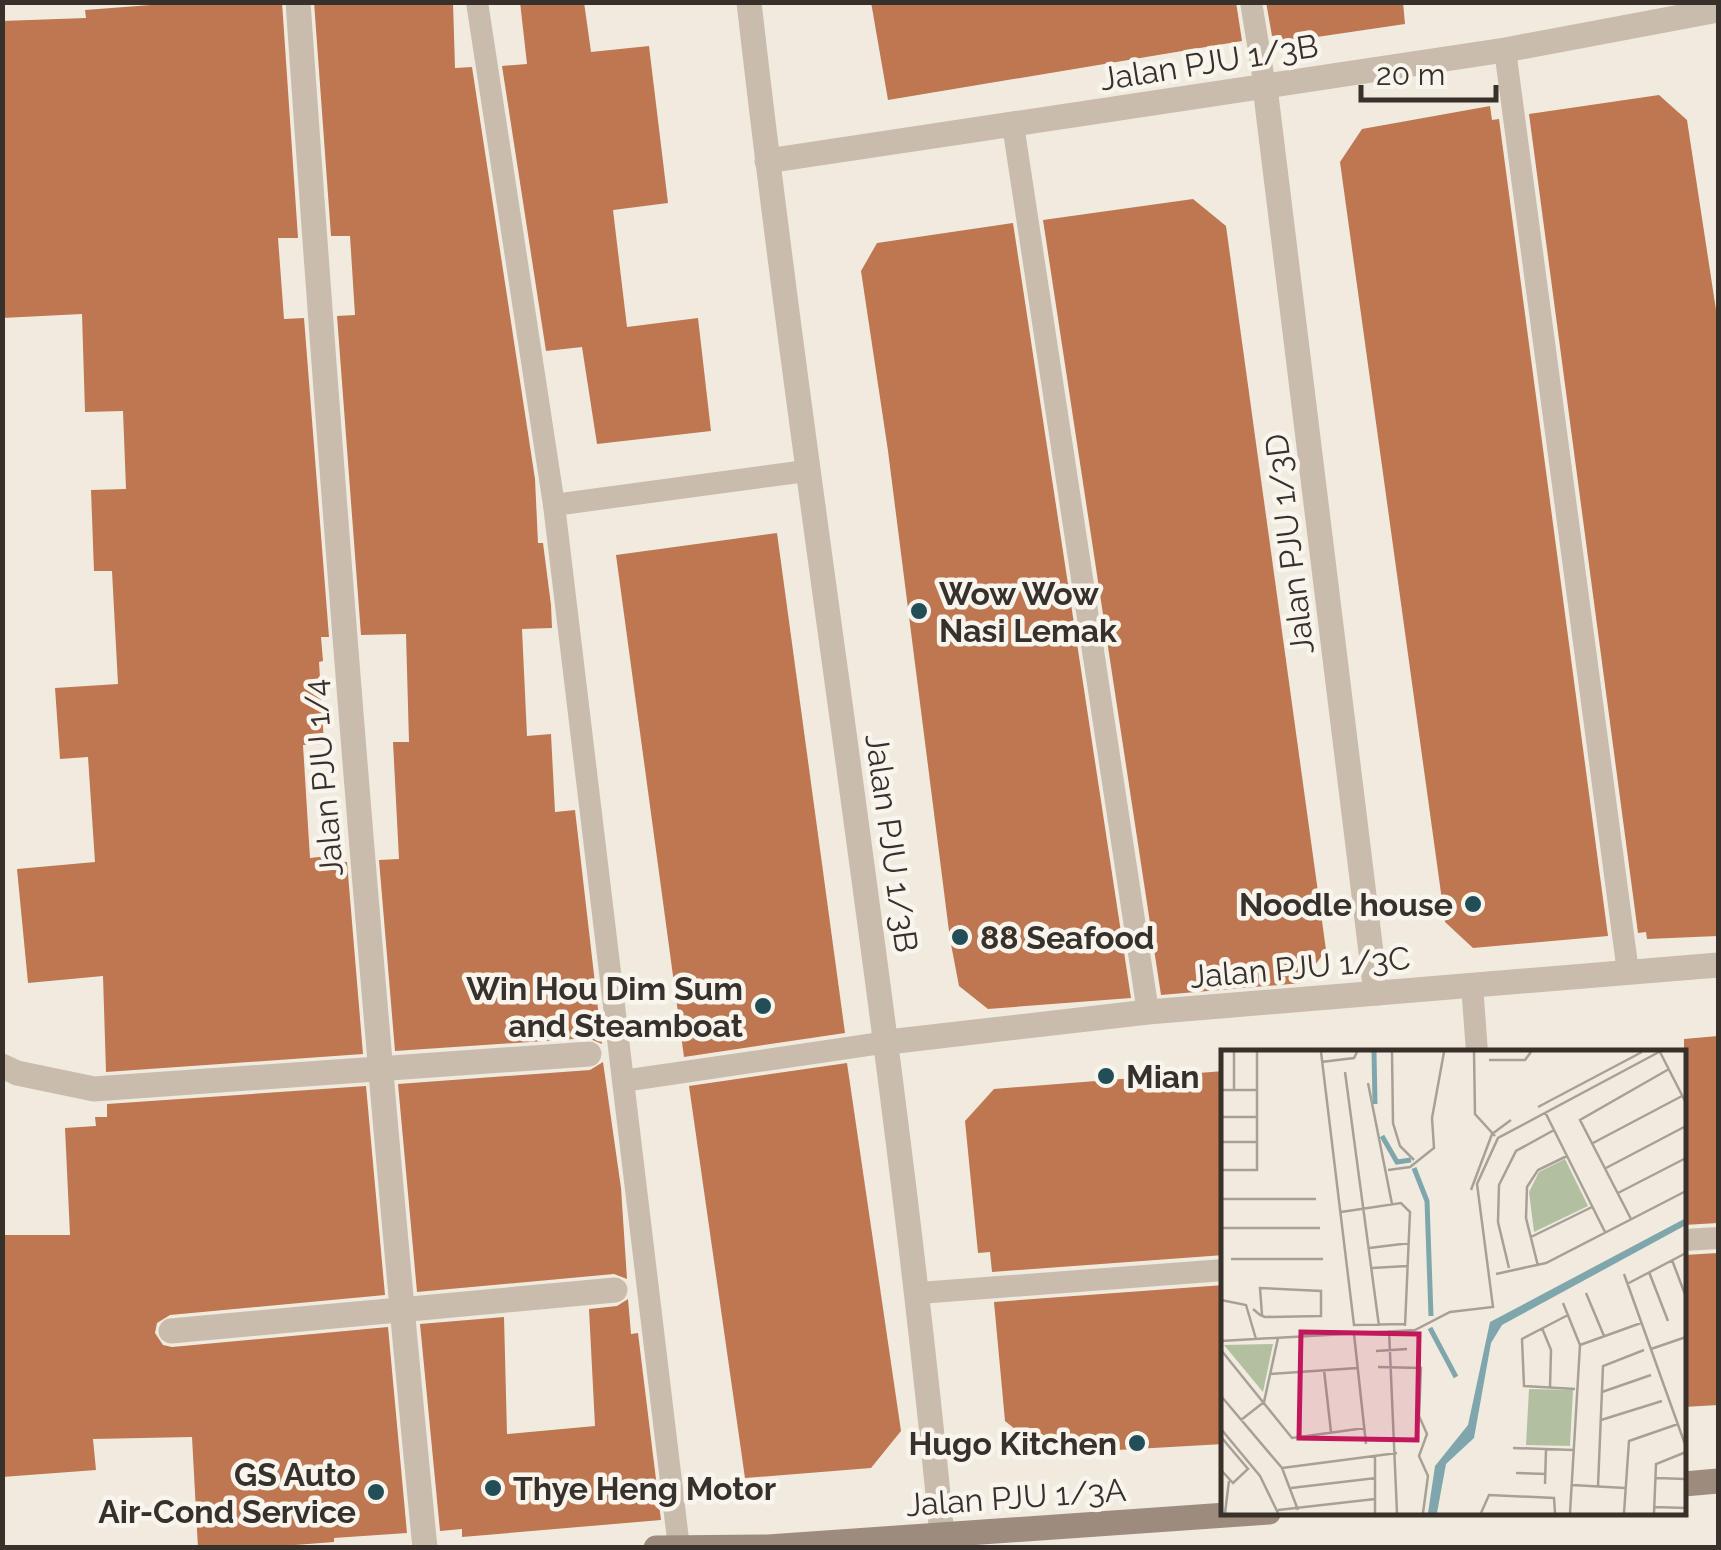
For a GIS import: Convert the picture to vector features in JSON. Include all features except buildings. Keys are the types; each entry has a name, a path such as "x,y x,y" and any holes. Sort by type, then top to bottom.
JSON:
{"main road":[{"path":"1686,1484 1718,1481"},
{"name":"Jalan PJU 1/3A","path":"671,1547 936,1541 1235,1515"}],"street":[{"name":"Jalan PJU 1/4","path":"298,2 334,517 425,1548"},
{"name":"Jalan PJU 1/3B","path":"749,2 806,471 888,1042 919,1294 936,1541"},
{"name":"Jalan PJU 1/3B","path":"767,161 1504,50 1718,10"},
{"name":"Jalan PJU 1/3D","path":"1265,87 1376,993"},
{"name":"Jalan PJU 1/3C","path":"888,1042 1148,1012 1718,965"},
{"path":"2,1066 94,1089 589,1054"},
{"path":"171,1330 616,1290"}],"lane":[{"path":"477,2 554,504 623,1081 671,1547"},
{"path":"1251,2 1265,87"},
{"path":"1504,50 1628,972"},
{"path":"1013,124 1148,1012"},
{"path":"554,504 806,471"},
{"path":"1472,985 1476,1050"},
{"path":"623,1081 888,1042"},
{"path":"1686,1240 1718,1238"},
{"path":"919,1294 1221,1270"}],"place":[{"name":"Wow Wow Nasi Lemak","path":"919,611"},
{"name":"Noodle house","path":"1473,904"},
{"name":"88 Seafood","path":"960,937"},
{"name":"Win Hou Dim Sum and Steamboat","path":"763,1006"},
{"name":"Mian","path":"1106,1076"},
{"name":"Hugo Kitchen","path":"1137,1443"},
{"name":"Thye Heng Motor","path":"493,1488"},
{"name":"GS Auto Air-Cond Service","path":"376,1492"}]}
